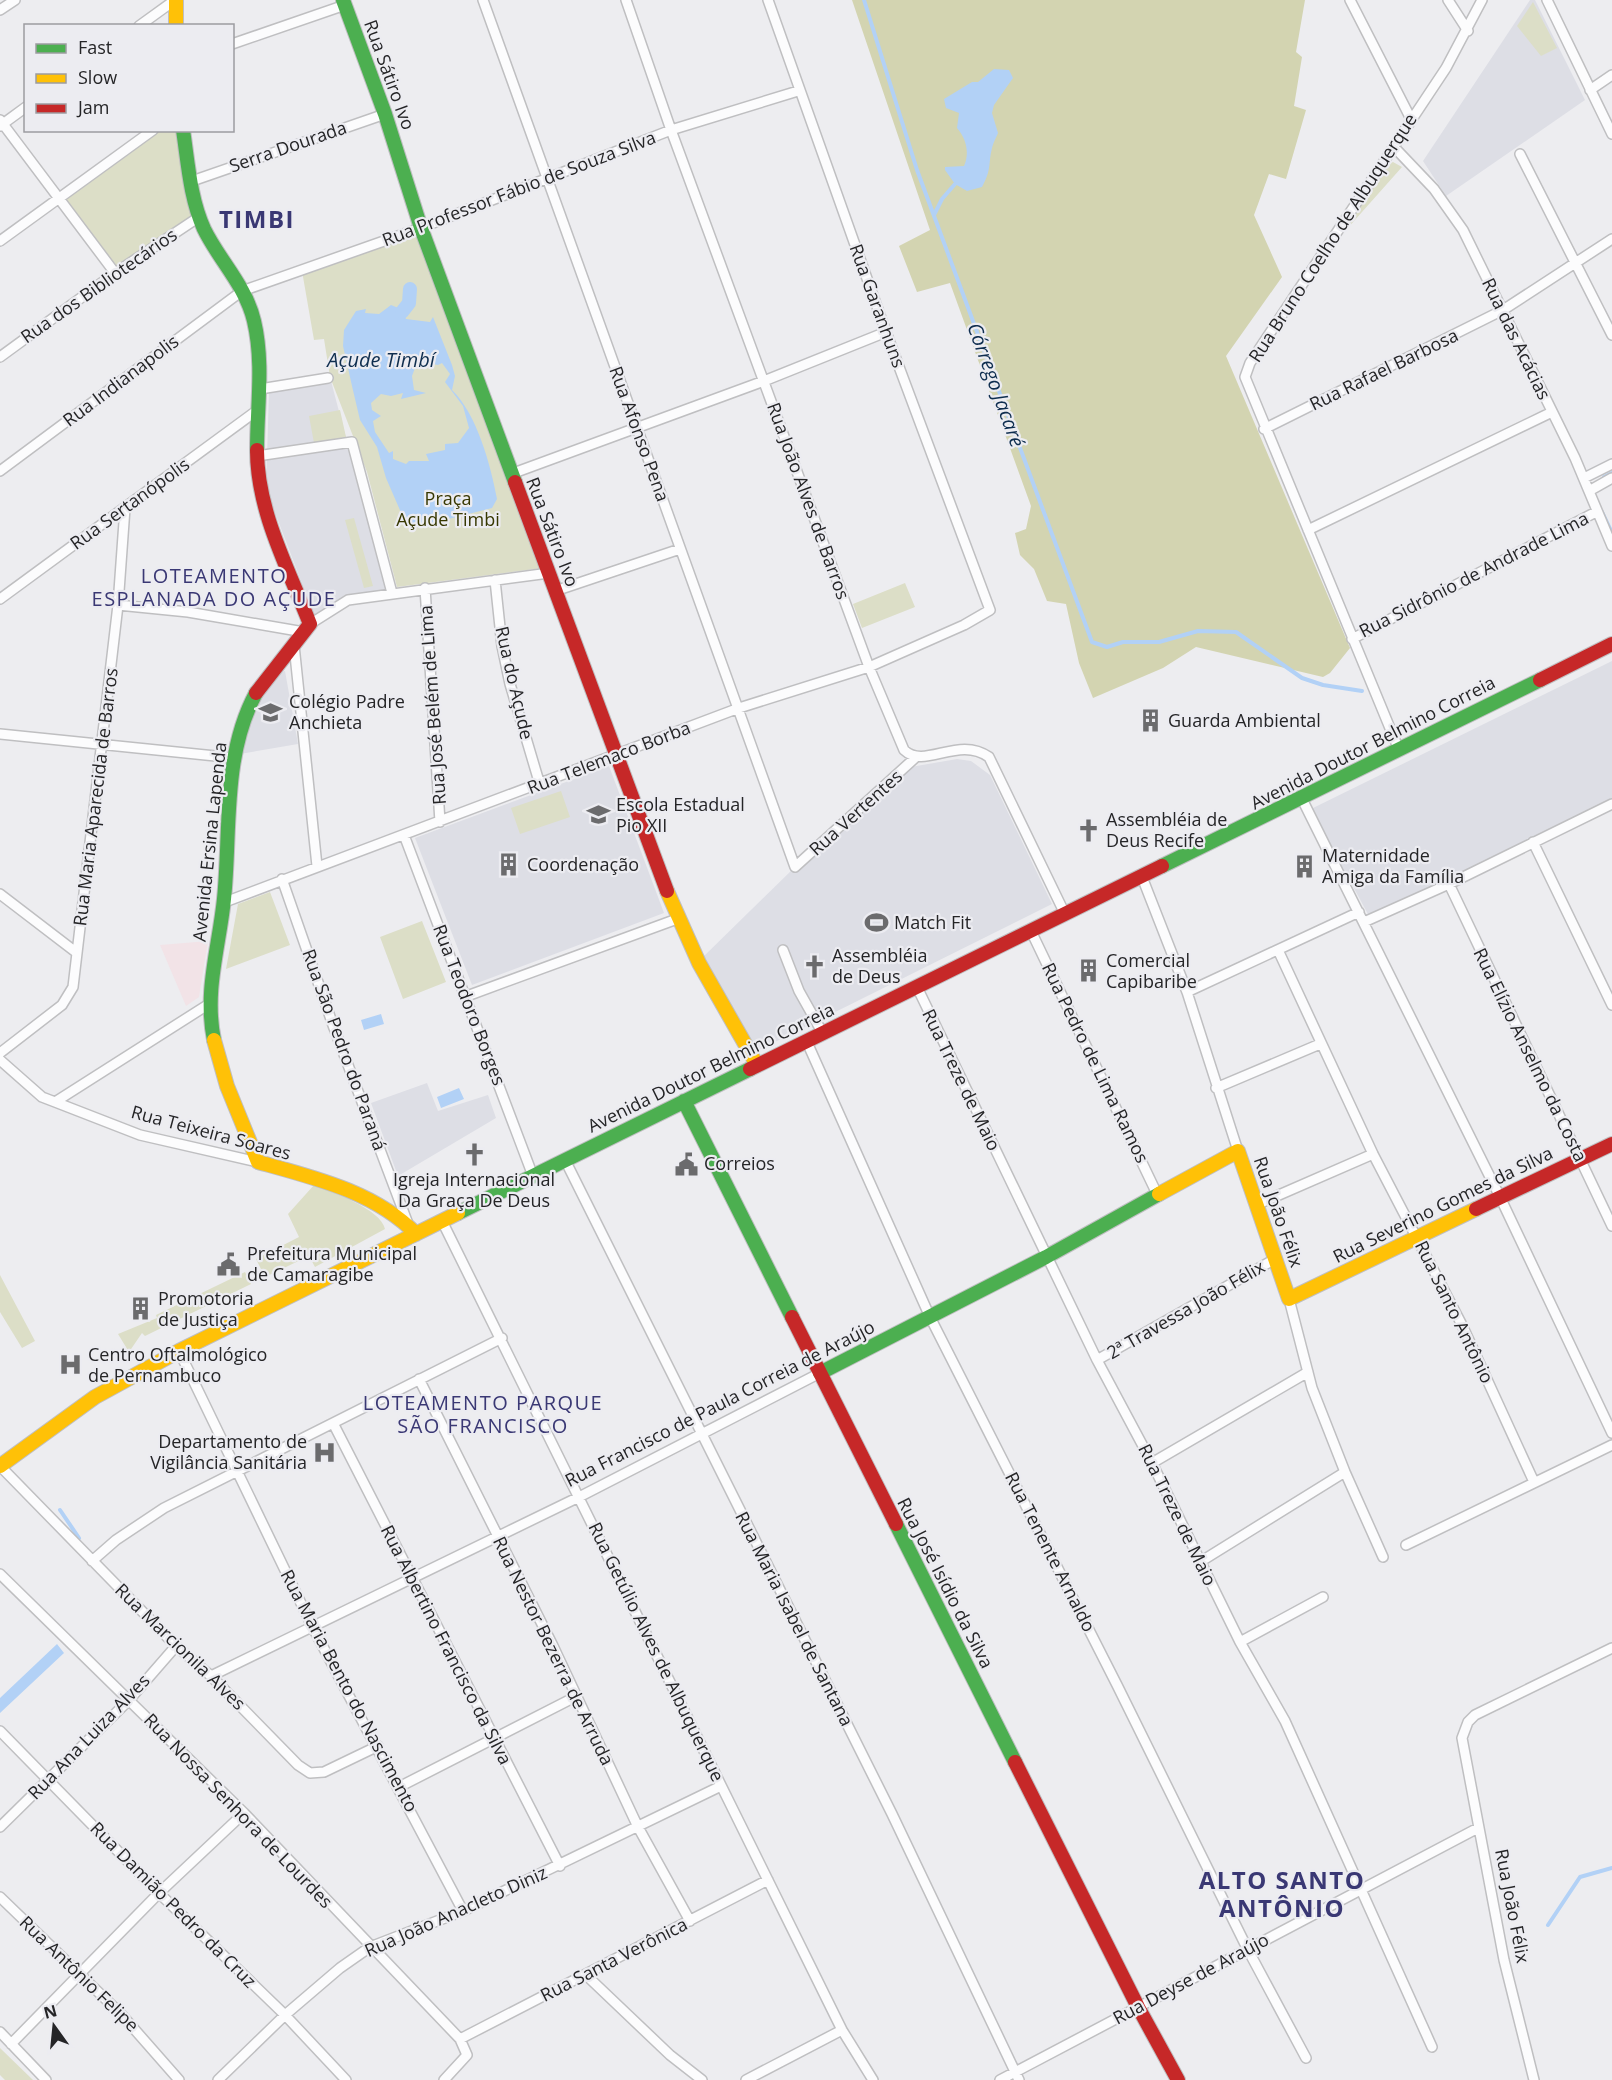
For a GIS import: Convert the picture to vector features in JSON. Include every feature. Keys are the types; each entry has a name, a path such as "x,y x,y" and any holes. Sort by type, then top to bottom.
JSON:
{"street":[{"path":"0,10 15,0"},
{"path":"142,24 175,0"},
{"path":"175,0 176,24"},
{"name":"Rua Afonso Pena","path":"483,0 795,867"},
{"name":"Rua João Alves de Barros","path":"626,0 671,130 869,667 904,750 916,757"},
{"name":"Rua Garanhuns","path":"768,0 798,91 990,610"},
{"path":"1350,0 1411,119"},
{"path":"1448,0 1468,31"},
{"name":"Rua Bruno Coelho de Albuquerque","path":"1399,750 1264,429 1246,384 1246,369 1394,147 1468,31 1482,0"},
{"path":"1547,0 1612,134"},
{"path":"234,43 344,2"},
{"name":"Rua Sátiro Ivo","path":"344,2 385,114 421,228 677,919 699,963 757,1065"},
{"path":"1590,90 1612,75"},
{"name":"Rua Professor Fábio de Souza Silva","path":"242,291 421,228 671,130 798,91"},
{"path":"24,108 1,123 115,273"},
{"name":"Serra Dourada","path":"192,181 385,114"},
{"path":"0,241 150,132"},
{"path":"183,132 200,217 242,291 254,318 258,338 260,389 257,456 262,495 307,628"},
{"name":"Rua das Acácias","path":"1394,147 1414,166 1450,209 1503,310 1584,478 1596,512 1612,546"},
{"path":"1520,154 1612,335"},
{"name":"Rua dos Bibliotecários","path":"0,357 115,273 200,217"},
{"name":"Rua Rafael Barbosa","path":"1264,429 1503,310 1612,239"},
{"name":"Rua Indianapolis","path":"0,471 242,291"},
{"path":"511,474 636,426 764,381 886,332"},
{"path":"260,389 328,378"},
{"name":"Rua Sertanópolis","path":"0,599 259,409"},
{"path":"1308,530 1552,412"},
{"path":"257,456 352,442 392,593"},
{"path":"1584,478 1612,464"},
{"path":"1589,491 1612,478"},
{"name":"Rua Maria Aparecida de Barros","path":"0,1053 62,1005 69,997 73,987 118,605 125,508"},
{"name":"Rua Sidrônio de Andrade Lima","path":"1352,639 1596,512"},
{"path":"555,591 680,549"},
{"path":"118,605 307,628 348,600 549,573"},
{"name":"Rua do Açude","path":"495,580 502,646 510,684 540,784"},
{"name":"Rua José Belém de Lima","path":"424,588 440,822"},
{"name":"Rua Telemaco Borba","path":"225,902 739,708 869,667 964,625 990,610"},
{"name":"Avenida Ersina Lapenda","path":"258,1162 225,1086 217,1059 209,1004 225,902 235,758 240,730 250,703 264,680 307,628"},
{"name":"Avenida Doutor Belmino Correia","path":"0,1466 95,1397 179,1351 822,1032 1302,799 1612,644"},
{"path":"294,645 317,866"},
{"path":"0,734 235,758"},
{"path":"916,757 967,748 990,758 1065,914"},
{"name":"Rua Vertentes","path":"795,867 916,757"},
{"path":"1302,799 1500,1197 1612,1433"},
{"path":"1364,922 1449,884 1612,805"},
{"name":"Rua Teodoro Borges","path":"404,835 467,996 533,1176"},
{"path":"1533,842 1612,1005"},
{"name":"Rua João Félix","path":"1142,877 1187,992 1216,1088 1288,1299 1308,1372 1345,1472 1383,1557"},
{"name":"Rua São Pedro do Paraná","path":"282,879 334,1028 407,1221"},
{"name":"Rua Elízio Anselmo da Costa","path":"1449,884 1612,1226"},
{"path":"0,894 77,953"},
{"path":"1187,992 1359,912"},
{"path":"467,996 677,919"},
{"name":"Rua Pedro de Lima Ramos","path":"1031,931 1158,1196"},
{"path":"783,950 799,991 822,1032"},
{"name":"Rua Santo Antônio","path":"1278,950 1373,1154 1462,1325 1534,1482"},
{"name":"Rua Treze de Maio","path":"917,987 1097,1360 1152,1463 1240,1642 1285,1721 1432,2047"},
{"path":"55,1102 209,1004"},
{"name":"Rua Tenente Arnaldo","path":"806,1040 930,1317 1117,1685 1248,1950 1306,2058"},
{"path":"1216,1088 1320,1044"},
{"name":"Rua Teixeira Soares","path":"0,1060 42,1097 140,1135 258,1162 359,1196 407,1221 416,1234"},
{"name":"Rua José Isídio da Silva","path":"684,1101 1138,2007 1178,2080"},
{"name":"Rua Severino Gomes da Silva","path":"1288,1299 1418,1239 1612,1144"},
{"name":"Rua Francisco de Paula Correia de Araújo","path":"212,1676 580,1496 930,1317 1046,1257 1238,1151"},
{"path":"1256,1205 1373,1154"},
{"name":"Rua Maria Isabel de Santana","path":"565,1160 892,1814 1017,2076"},
{"name":"Rua Getúlio Alves de Albuquerque","path":"442,1221 502,1338 842,2030 873,2080"},
{"name":"2ª Travessa João Félix","path":"1097,1360 1275,1259"},
{"path":"92,1561 139,1523 238,1469 502,1338"},
{"name":"Rua Maria Bento do Nascimento","path":"179,1351 312,1626 378,1746 463,1911"},
{"path":"1152,1463 1308,1372"},
{"name":"Rua Nestor Bezerra de Arruda","path":"419,1379 577,1696 638,1827 690,1922"},
{"name":"Rua Albertino Francisco da Silva","path":"333,1423 560,1866"},
{"path":"1406,1545 1612,1445"},
{"name":"Rua Marcionila Alves","path":"0,1466 176,1646 212,1676 298,1765 310,1773 324,1773 378,1746"},
{"path":"1200,1562 1345,1472"},
{"name":"Rua Nossa Senhora de Lourdes","path":"0,1574 244,1813 460,2039 467,2055 444,2080"},
{"path":"1240,1642 1323,1597"},
{"name":"Rua Ana Luiza Alves","path":"0,1827 129,1700 176,1646"},
{"name":"Rua João Félix","path":"1534,2080 1504,1960 1462,1738 1468,1722 1475,1714 1612,1648"},
{"path":"399,1787 577,1696"},
{"name":"Rua Damião Pedro da Cruz","path":"0,1731 159,1893 285,2015 346,2080"},
{"name":"Rua João Anacleto Diniz","path":"218,2080 285,2015 340,1968 370,1947 463,1911 721,1786"},
{"path":"11,2044 159,1893 244,1813"},
{"name":"Rua Deyse de Araújo","path":"1000,2080 1017,2076 1138,2007 1478,1828"},
{"name":"Rua Santa Verônica","path":"460,2039 768,1880"},
{"name":"Rua Antônio Felipe","path":"0,1897 79,1976 121,2014 179,2080"},
{"path":"586,1975 670,2055 702,2080"},
{"path":"746,2080 842,2030"},
{"path":"0,2032 46,2080"}],"shaded area":[{"path":"1530,0 1535,0 1585,100 1446,196 1423,161"},
{"path":"331,381 386,590 337,601 314,615 266,489 269,392"},
{"path":"1612,661 1612,801 1369,916 1311,809"},
{"name":"Colégio Padre Anchieta","path":"285,671 298,744 240,754 245,725 274,674"},
{"path":"957,759 971,761 990,775 1052,904 755,1052 702,958 795,867 905,768"},
{"path":"609,766 664,913 472,985 415,838"},
{"path":"208,941 199,997 186,1006 160,945"},
{"path":"427,1083 438,1111 488,1095 496,1118 398,1176 371,1103"}],"green space":[{"path":"852,0 1305,0 1296,52 1302,57 1294,106 1306,110 1286,179 1269,174 1254,215 1282,277 1226,356 1350,648 1330,673 1323,677 1196,647 1163,668 1093,698 1079,663 1066,604 1047,601 1034,569 1020,555 1015,533 1026,529 1031,506 950,283 917,292 899,246 930,230"},
{"path":"1533,2 1557,48 1541,56 1517,26"},
{"path":"152,132 183,132 199,217 115,273 59,198"},
{"path":"1393,162 1402,167 1346,230 1344,229 1388,164"},
{"name":"Praça Açude Timbi","path":"418,229 542,568 397,587 367,472 330,377 324,339 314,340 302,271"},
{"path":"340,410 346,437 314,443 309,416"},
{"path":"354,518 373,586 364,588 345,520"},
{"path":"905,583 915,607 862,628 853,604"},
{"path":"561,791 570,817 520,834 511,808"},
{"path":"270,892 290,945 226,969 238,904"},
{"path":"422,921 446,982 403,999 380,937"},
{"path":"314,1185 366,1208 382,1222 385,1229 315,1267 309,1256 265,1277 256,1259 299,1237 288,1214"},
{"path":"245,1272 251,1284 145,1336 142,1333 129,1352 118,1334 157,1318 156,1315"},
{"path":"0,1275 35,1341 22,1348 0,1312"},
{"path":"0,2048 33,2080 5,2080 0,2075"}],"water":[{"path":"994,69 1009,70 1013,78 994,105 992,113 998,133 992,146 989,171 985,181 982,187 967,191 955,184 945,170 945,167 964,166 967,151 963,136 957,128 959,113 946,108 944,99 972,82 978,82"},
{"name":"Açude Timbí","path":"391,305 401,309 406,319 430,322 433,317 455,376 452,390 461,400 476,426 487,456 497,499 492,508 421,526 406,524 386,478 377,447 360,420 343,346 344,330 356,311 366,309 365,313 379,314","holes":["427,363 438,365 442,363 450,374 445,382 463,406 469,428 458,443 445,444 445,450 426,454 429,461 409,461 406,464 393,459 393,451 389,453 375,432 373,421 381,416 372,410 371,403 381,394 391,396 403,393 401,399 426,393 414,390 412,376 415,368"]},
{"path":"381,1014 384,1024 364,1030 361,1020"},
{"path":"459,1088 464,1099 441,1108 437,1097"},
{"path":"57,1644 64,1653 0,1713 0,1698"}],"waterway":[{"name":"Córrego Jacaré","path":"864,0 917,170 1092,642 1107,647 1123,642 1159,642 1198,631 1236,632 1302,678 1323,685 1362,691"},
{"name":"Córrego Jacaré","path":"934,215 942,199 955,184"},
{"path":"402,312 409,303 410,289"},
{"path":"1604,477 1612,473"},
{"path":"1602,512 1612,533"},
{"path":"60,1510 79,1538"},
{"path":"1548,1925 1580,1877 1612,1868"}],"traffic: fast":[{"path":"343,0 385,114 421,228 515,482"},
{"path":"183,132 190,180 199,217 210,240 245,296 254,321 259,353 257,450"},
{"path":"1162,866 1540,680"},
{"path":"214,1040 211,1022 211,987 224,899 233,768 245,717 256,693"},
{"path":"458,1213 750,1069"},
{"path":"684,1101 792,1317"},
{"path":"820,1373 1046,1257 1159,1194"},
{"path":"896,1524 1015,1762"}],"traffic: slow":[{"path":"176,0 176,24"},
{"path":"667,891 699,963 757,1065"},
{"path":"214,1040 227,1086 258,1162 321,1180 363,1197 400,1219 416,1234"},
{"path":"1159,1194 1238,1151 1289,1299 1476,1209"},
{"path":"0,1466 95,1397 179,1351 458,1213"}],"traffic: jam":[{"path":"256,693 310,624 268,517 258,473 257,450"},
{"path":"515,482 667,891"},
{"path":"1540,680 1612,644"},
{"path":"750,1069 1162,866"},
{"path":"1476,1209 1612,1144"},
{"path":"792,1317 896,1524"},
{"path":"1015,1762 1138,2007 1178,2080"}],"place":[{"name":"Colégio Padre Anchieta","path":"271,712"},
{"name":"Guarda Ambiental","path":"1150,721"},
{"name":"Escola Estadual Pio XII","path":"598,815"},
{"name":"Assembléia de Deus Recife","path":"1088,830"},
{"name":"Coordenação","path":"509,865"},
{"name":"Maternidade Amiga da Família","path":"1304,866"},
{"name":"Match Fit","path":"876,923"},
{"name":"Assembléia de Deus","path":"814,966"},
{"name":"Comercial Capibaribe","path":"1088,971"},
{"name":"Igreja Internacional Da Graça De Deus","path":"474,1154"},
{"name":"Correios","path":"686,1164"},
{"name":"Prefeitura Municipal de Camaragibe","path":"229,1264"},
{"name":"Promotoria de Justiça","path":"140,1309"},
{"name":"Centro Oftalmológico de Pernambuco","path":"70,1365"},
{"name":"Departamento de Vigilância Sanitária","path":"325,1452"}],"district":[{"name":"TIMBI","path":"257,220"},
{"name":"LOTEAMENTO ESPLANADA DO AÇUDE","path":"214,588"},
{"name":"LOTEAMENTO PARQUE SÃO FRANCISCO","path":"483,1414"},
{"name":"ALTO SANTO ANTÔNIO","path":"1282,1895"}]}
